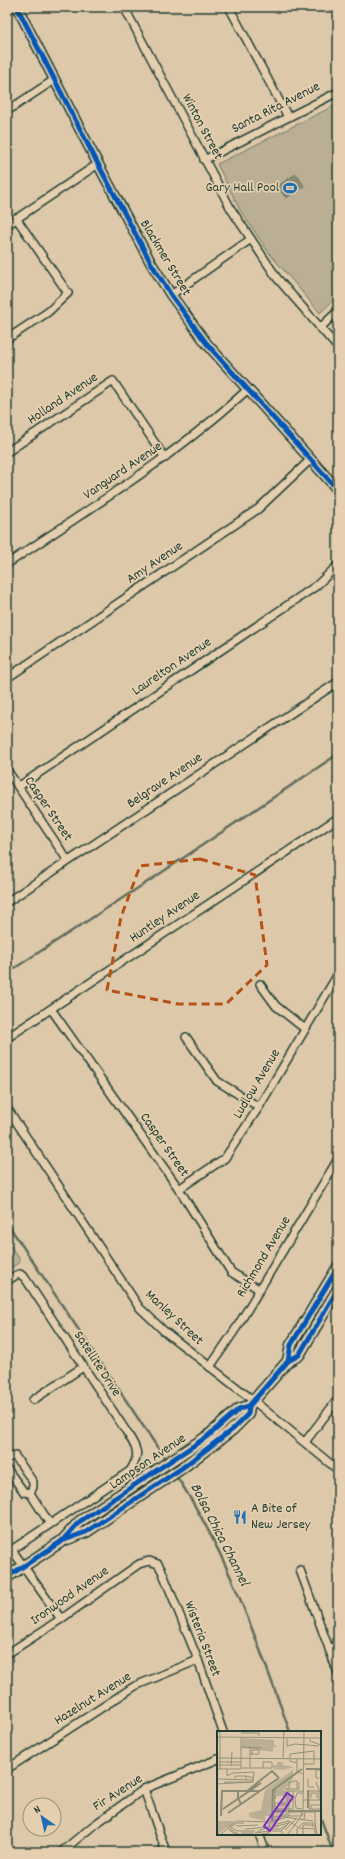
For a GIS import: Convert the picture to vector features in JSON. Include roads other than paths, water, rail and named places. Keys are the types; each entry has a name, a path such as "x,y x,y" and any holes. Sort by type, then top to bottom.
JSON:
{"main road":[{"name":"Lampson Avenue","path":"288,1361 291,1345 338,1266"},
{"name":"Lampson Avenue","path":"7,1577 62,1541 86,1532 182,1468 233,1430 248,1414 251,1404 288,1361 299,1355 338,1289"},
{"name":"Lampson Avenue","path":"62,1541 79,1522 160,1470 208,1436 239,1409 251,1404"}],"street":[{"name":"Blackmer Street","path":"16,7 151,263 171,295 207,344 338,490"},
{"name":"Winton Street","path":"124,7 231,210 277,278 338,348"},
{"path":"230,7 288,117"},
{"path":"7,111 54,80"},
{"name":"Santa Rita Avenue","path":"204,160 338,92"},
{"path":"7,225 98,164"},
{"path":"7,339 48,312 68,293 16,218"},
{"path":"171,295 251,239"},
{"path":"320,328 338,311"},
{"name":"Holland Avenue","path":"7,452 113,381 165,458"},
{"name":"Vanguard Avenue","path":"7,564 165,458 216,418 247,390"},
{"name":"Amy Avenue","path":"7,678 258,509 310,460"},
{"name":"Laurelton Avenue","path":"18,787 316,586 338,565"},
{"name":"Belgrave Avenue","path":"7,902 338,682"},
{"name":"Casper Street","path":"7,770 68,861"},
{"name":"Huntley Avenue","path":"7,1038 338,818"},
{"name":"Ludlow Avenue","path":"179,1189 225,1158 259,1107 338,974"},
{"path":"260,984 276,1006 305,1029"},
{"name":"Casper Street","path":"51,1008 179,1189 231,1272 260,1290"},
{"path":"186,1036 217,1081 259,1107"},
{"name":"Manley Street","path":"7,1108 139,1307 164,1331 210,1368 251,1404 305,1442 338,1470"},
{"name":"Richmond Avenue","path":"210,1368 260,1290 338,1159"},
{"name":"Satellite Drive","path":"7,1281 20,1274 25,1278 138,1452 137,1460 130,1471 50,1524"},
{"path":"33,1400 84,1367"},
{"path":"305,1442 338,1398"},
{"path":"7,1458 15,1456 33,1482 34,1486 30,1493"},
{"path":"7,1469 24,1492 30,1493 50,1524 10,1551 24,1565 61,1619"},
{"name":"Ironwood Avenue","path":"7,1654 61,1619 138,1564 150,1561"},
{"name":"Wisteria Street","path":"150,1561 158,1564 162,1571 198,1660 223,1731"},
{"path":"300,1570 338,1673"},
{"path":"329,1649 338,1645"},
{"name":"Hazelnut Avenue","path":"7,1769 135,1686 198,1660"},
{"name":"Fir Avenue","path":"61,1852 94,1825 144,1789 217,1759"},
{"path":"144,1789 166,1852"},
{"path":"259,1835 266,1852"}],"waterway":[{"path":"7,973 155,877 338,754"},
{"name":"Bolsa Chica Channel","path":"7,1223 166,1460"},
{"name":"Bolsa Chica Channel","path":"175,1474 194,1504 226,1567 254,1633 290,1731"},
{"name":"Bolsa Chica Channel","path":"321,1819 333,1852"}],"place":[{"name":"Gary Hall Pool","path":"290,188"},
{"name":"A Bite of New Jersey","path":"240,1517"}]}
